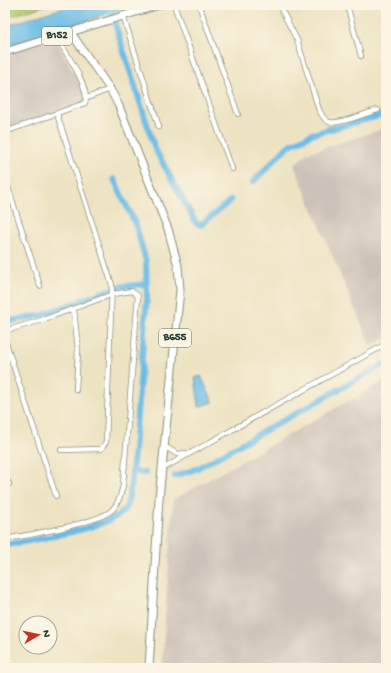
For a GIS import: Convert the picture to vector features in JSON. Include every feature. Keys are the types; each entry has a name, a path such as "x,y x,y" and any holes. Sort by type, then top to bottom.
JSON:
{"main road":[{"name":"B152","path":"5,52 159,5"},
{"name":"B655","path":"71,33 110,89 118,104 168,229 178,266 180,290 162,469 149,668"}],"street":[{"path":"174,5 232,169"},
{"path":"199,5 238,114"},
{"path":"279,5 297,40 323,118 329,122 340,121 378,110"},
{"path":"347,5 361,56"},
{"path":"122,17 159,127"},
{"path":"5,132 81,106 85,103 87,98 83,84 56,36"},
{"path":"87,98 110,89"},
{"path":"56,114 112,285 106,442 101,449 61,450"},
{"path":"5,178 40,286"},
{"path":"5,331 74,310 112,293 132,291 138,296 123,485 119,501 111,511 93,519 29,535 5,539"},
{"path":"74,310 78,350 76,390"},
{"path":"5,340 56,496"},
{"path":"162,469 386,344"},
{"path":"164,446 177,454 191,452"},
{"path":"5,476 9,484"}],"shaded area":[{"path":"55,38 84,92 84,102 5,131 5,53"},
{"path":"386,128 386,338 371,347 294,165 307,153"},
{"path":"386,380 386,668 162,668 173,500"}],"green space":[{"path":"5,5 47,5 5,18"}],"water":[{"path":"72,5 135,5 5,47 5,26"},
{"path":"201,376 213,402 199,407 195,378"}],"waterway":[{"path":"109,5 155,149 196,223 201,225 231,200"},
{"path":"253,182 288,146 312,134 386,114"},
{"path":"5,545 88,528 117,516 125,509 127,504 131,485 147,298 146,262 136,226 114,179"},
{"path":"5,322 42,315 117,287 146,284"},
{"path":"175,476 196,469 386,363"},
{"path":"132,471 145,473"}]}
